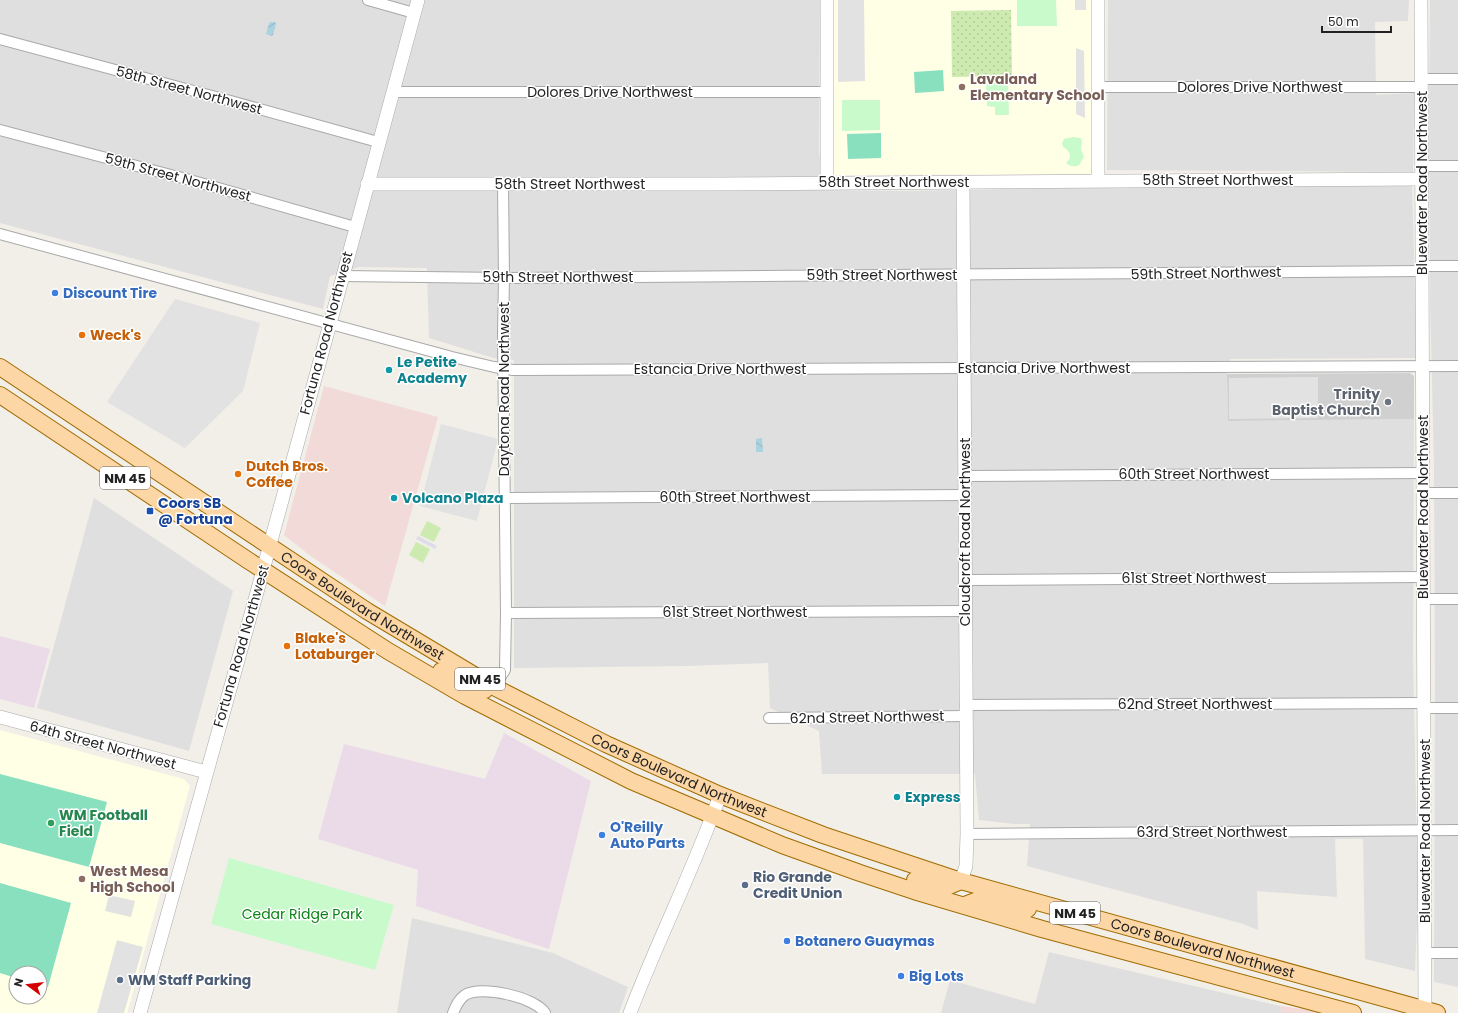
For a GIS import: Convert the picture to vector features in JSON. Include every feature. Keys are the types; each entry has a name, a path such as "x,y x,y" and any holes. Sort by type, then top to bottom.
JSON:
{"main road":[{"name":"Coors Boulevard Northwest","path":"0,367 367,611 494,687 606,744 720,795 823,835 961,881 1429,1012"},
{"name":"Coors Boulevard Northwest","path":"0,395 347,626 465,696 631,781 712,816 809,855 890,883 962,906 1354,1013"},
{"path":"428,675 441,671 479,690 490,690 494,687"},
{"path":"530,729 546,726 587,742 606,744"},
{"path":"890,883 904,876 936,886 947,887 961,881"},
{"path":"962,906 978,900 1026,910 1040,903"}],"street":[{"path":"368,0 416,6"},
{"path":"826,0 827,182"},
{"path":"1098,0 1098,180"},
{"name":"Bluewater Road Northwest","path":"1421,0 1424,706 1426,953 1429,1012"},
{"name":"Fortuna Road Northwest","path":"140,1013 263,570 416,6"},
{"name":"58th Street Northwest","path":"0,39 378,142"},
{"name":"Dolores Drive Northwest","path":"1098,87 1422,83 1458,78"},
{"name":"Dolores Drive Northwest","path":"393,92 826,92"},
{"name":"59th Street Northwest","path":"0,130 190,180 355,227"},
{"name":"58th Street Northwest","path":"367,184 963,182 1098,180 1422,172 1458,166"},
{"name":"Cloudcroft Road Northwest","path":"961,881 966,866 967,834 964,611 965,476 963,182"},
{"name":"Daytona Road Northwest","path":"494,687 505,670 506,614 503,368 503,184"},
{"name":"Estancia Drive Northwest","path":"0,234 330,325 452,357 513,370 1458,366"},
{"name":"59th Street Northwest","path":"342,276 504,278 964,275 1422,268 1458,266"},
{"name":"60th Street Northwest","path":"965,476 1423,473"},
{"path":"1424,493 1458,493"},
{"name":"60th Street Northwest","path":"505,498 965,495"},
{"name":"61st Street Northwest","path":"965,580 1424,577"},
{"path":"1424,599 1458,599"},
{"name":"61st Street Northwest","path":"506,614 964,611"},
{"name":"62nd Street Northwest","path":"769,718 965,710 1424,706 1458,708"},
{"name":"64th Street Northwest","path":"0,717 206,772"},
{"path":"630,1013 655,948 679,896 720,795"},
{"name":"63rd Street Northwest","path":"967,834 1458,830"},
{"path":"1426,953 1458,953"},
{"path":"453,1013 458,1002 465,995 478,991 492,991 514,996 531,1002 544,1010 545,1013"}],"shaded area":[{"path":"0,0 820,0 819,152 826,190 906,191 1159,186 1412,185 1417,358 1230,359 1227,374 1228,421 1414,419 1413,655 1418,900 1415,971 1365,959 1363,839 1335,839 1337,897 1257,891 1258,930 1240,923 1027,866 1030,824 1014,824 979,820 975,774 822,774 819,731 770,708 768,663 686,666 514,668 514,360 497,359 429,338 427,268 359,267 330,276 323,309 0,223"},
{"name":"Lavaland Elementary School","path":"832,0 1091,0 1092,174 832,175"},
{"path":"838,0 864,0 865,81 838,82"},
{"path":"1075,0 1086,0 1086,10 1075,10"},
{"path":"1108,0 1409,0 1408,21 1375,22 1376,95 1414,93 1413,172 1107,170"},
{"path":"1430,0 1458,0 1458,987 1434,982 1435,681 1434,465 1430,300"},
{"path":"1076,48 1084,51 1085,118 1076,114"},
{"path":"175,299 260,323 243,391 185,448 107,402"},
{"path":"1410,373 1414,376 1414,419 1228,421 1227,374"},
{"path":"1318,377 1318,418 1229,419 1229,378"},
{"name":"Volcano Plaza","path":"324,386 438,417 385,606 312,557 284,535"},
{"path":"441,424 498,439 477,521 420,506"},
{"path":"94,498 233,591 189,751 37,708"},
{"path":"418,536 437,546 435,549 416,539"},
{"path":"0,636 50,649 34,708 0,699"},
{"name":"West Mesa High School","path":"0,730 184,779 190,786 127,1013 0,1013"},
{"path":"504,733 591,781 549,949 416,906 418,870 318,839 344,744 485,779"},
{"path":"109,895 135,901 131,917 105,911"},
{"path":"412,918 553,953 628,987 619,1013 397,1013"},
{"name":"WM Staff Parking","path":"117,940 143,947 124,1013 97,1013"},
{"path":"1049,952 1280,1006 1282,1013 941,1013 950,980 1035,1004"},
{"path":"1280,1006 1310,1010 1319,1013 1282,1013"}],"green space":[{"path":"1017,0 1056,0 1057,26 1017,26"},
{"path":"1011,10 1012,76 952,77 951,11"},
{"path":"943,70 944,91 915,93 914,72"},
{"path":"986,81 1008,81 1009,115 995,115 995,107 987,106"},
{"path":"842,100 880,100 880,130 842,131"},
{"path":"881,133 881,158 848,159 847,134"},
{"path":"1073,137 1080,138 1082,140 1081,149 1084,157 1079,165 1074,166 1066,163 1070,154 1063,147 1062,143 1064,139"},
{"path":"427,521 441,528 434,542 420,535"},
{"path":"416,542 430,549 423,563 409,555"},
{"name":"WM Football Field","path":"0,774 107,802 89,867 0,843"},
{"name":"Cedar Ridge Park","path":"229,858 394,905 375,970 211,924"},
{"path":"0,883 71,903 48,987 48,965 8,965 8,976 0,973"}],"water":[{"path":"275,22 276,24 273,35 271,36 266,34 269,23"},
{"path":"762,438 763,452 756,452 756,439"}],"place":[{"name":"Lavaland Elementary School","path":"962,87"},
{"name":"Discount Tire","path":"55,293"},
{"name":"Weck's","path":"82,335"},
{"name":"Le Petite Academy","path":"389,370"},
{"name":"Trinity Baptist Church","path":"1388,402"},
{"name":"Dutch Bros. Coffee","path":"238,474"},
{"name":"Volcano Plaza","path":"394,498"},
{"name":"Coors SB @ Fortuna","path":"150,511"},
{"name":"Blake's Lotaburger","path":"287,646"},
{"name":"Express","path":"897,797"},
{"name":"WM Football Field","path":"51,823"},
{"name":"O'Reilly Auto Parts","path":"602,835"},
{"name":"West Mesa High School","path":"82,879"},
{"name":"Rio Grande Credit Union","path":"745,885"},
{"name":"Botanero Guaymas","path":"787,941"},
{"name":"Big Lots","path":"901,976"},
{"name":"WM Staff Parking","path":"120,980"}]}
